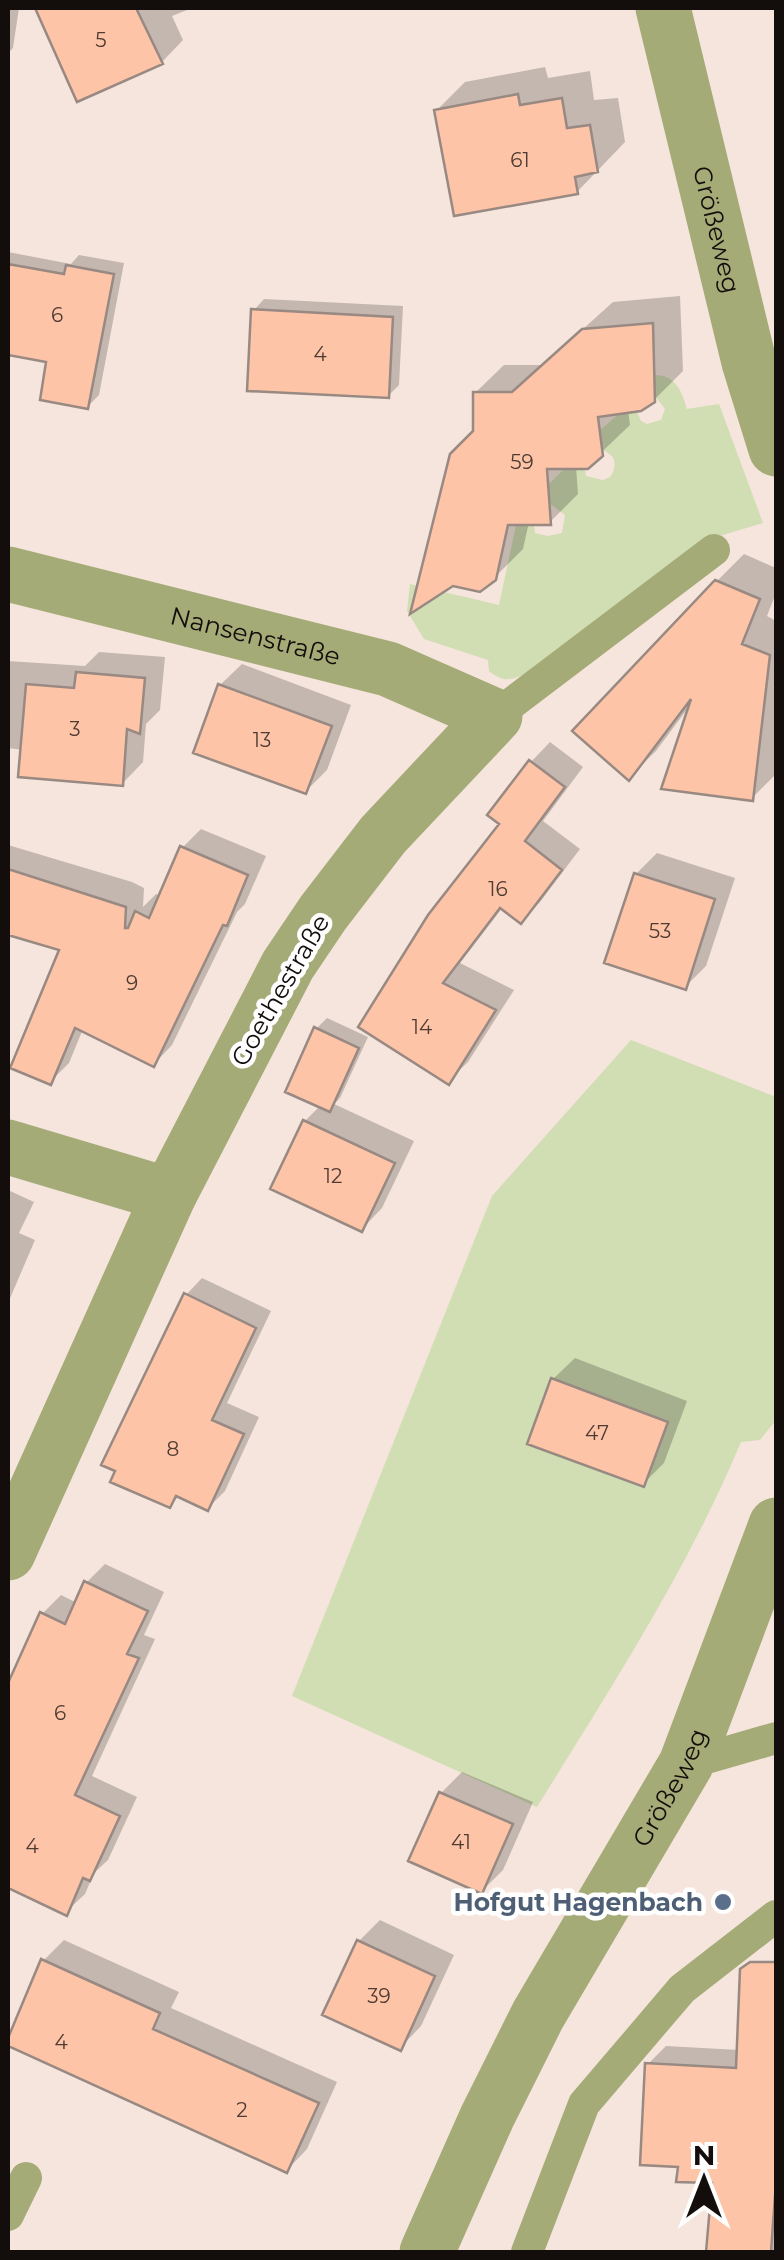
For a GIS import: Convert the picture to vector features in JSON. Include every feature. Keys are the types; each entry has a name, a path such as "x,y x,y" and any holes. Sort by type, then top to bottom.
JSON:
{"street":[{"name":"Größeweg","path":"662,8 749,362 776,450"},
{"name":"Nansenstraße","path":"8,574 388,669 494,716"},
{"name":"Goethestraße","path":"8,1554 169,1195 288,966 323,912 383,836 494,716"},
{"path":"8,1147 169,1195"},
{"name":"Größeweg","path":"427,2252 538,2015 686,1764 776,1525"}],"lane":[{"name":"Goethestraße","path":"494,716 714,550"},
{"path":"686,1764 776,1738"},
{"path":"527,2252 584,2104 682,1989 776,1916"},
{"path":"8,2215 26,2178"}],"green space":[{"path":"655,375 677,385 687,409 719,404 763,523 713,538 515,678 494,675 489,671 488,660 424,639 407,611 410,584 499,605 516,525 534,525 535,533 548,536 562,533 565,515 549,503 549,484 564,469 585,469 586,476 603,480 610,477 614,461 602,450 601,429 619,414 637,412 647,424 661,420 665,409 655,396"},
{"path":"631,1040 776,1097 776,1420 760,1440 741,1442 672,1583 537,1807 292,1696 492,1196"}],"building":[{"path":"35,8 136,8 163,64 77,102"},
{"path":"518,94 520,105 562,98 567,128 590,125 598,172 575,177 578,194 454,216 434,110"},
{"path":"8,264 64,274 66,265 114,274 88,409 40,400 46,362 8,355"},
{"path":"251,309 393,317 389,398 247,391"},
{"path":"653,323 655,402 641,411 598,417 603,456 588,469 547,469 551,525 508,525 496,580 480,592 453,586 410,614 450,454 473,431 473,392 512,392 582,329"},
{"path":"715,580 760,599 742,644 770,655 753,801 661,789 691,699 629,781 572,731"},
{"path":"76,672 145,678 140,734 127,729 123,786 18,777 26,684 74,688"},
{"path":"218,684 332,726 306,794 193,753"},
{"path":"529,760 565,787 525,841 562,870 521,924 500,908 443,983 496,1010 449,1085 358,1027 428,915 499,824 487,815"},
{"path":"180,846 248,875 227,926 223,925 154,1067 75,1028 51,1085 10,1068 59,950 8,935 8,869 126,907 128,928 135,911 149,918"},
{"path":"634,873 715,899 686,990 604,963"},
{"path":"314,1027 359,1048 330,1112 285,1092"},
{"path":"303,1120 395,1163 362,1232 270,1189"},
{"path":"184,1293 256,1328 212,1420 244,1434 208,1511 176,1496 170,1508 110,1482 115,1471 101,1465"},
{"path":"551,1378 668,1422 644,1487 527,1444"},
{"path":"84,1581 148,1611 127,1654 139,1658 75,1795 120,1816 90,1881 83,1878 67,1916 8,1888 8,1683 40,1612 65,1624"},
{"path":"439,1792 513,1824 482,1894 408,1861"},
{"path":"357,1940 435,1976 401,2051 322,2015"},
{"path":"41,1959 160,2013 153,2029 319,2103 287,2173 8,2046"},
{"path":"750,1962 776,1962 776,2181 771,2252 706,2252 712,2183 676,2182 678,2167 640,2165 645,2063 736,2068 740,1969"}],"place":[{"name":"Hofgut Hagenbach","path":"723,1902"}]}
